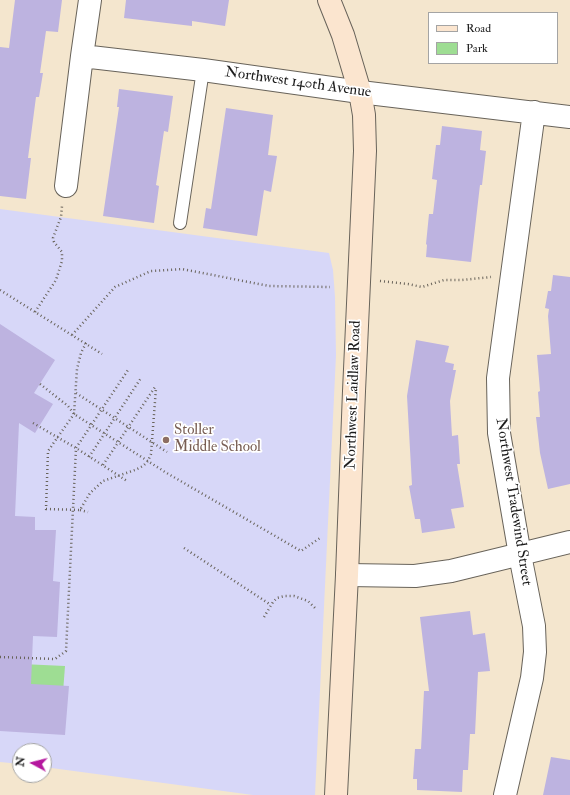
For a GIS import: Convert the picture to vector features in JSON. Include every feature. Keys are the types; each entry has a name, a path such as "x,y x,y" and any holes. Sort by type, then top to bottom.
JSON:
{"main road":[{"name":"Northwest Laidlaw Road","path":"328,0 343,35 360,92 364,115 365,151 336,795"}],"street":[{"path":"66,186 90,0"},
{"name":"Northwest 140th Avenue","path":"82,56 203,70 360,92 570,117"},
{"name":"Northwest Tradewind Street","path":"505,795 532,678 535,652 534,626 499,433 498,378 534,112"},
{"path":"347,575 415,576 451,571 570,542"}],"lane":[{"path":"180,223 203,70"}],"path":[{"path":"35,312 56,280 62,261 62,252 54,242 53,238 60,217 66,186"},
{"path":"72,335 115,287 151,271 182,269 269,286 330,287"},
{"path":"359,280 408,284 422,287 444,280 494,277 512,279"},
{"path":"0,290 102,354"},
{"path":"86,344 81,353 77,369 74,414 48,451 46,509 80,510 88,512"},
{"path":"0,657 55,659 66,651 76,448 128,370"},
{"path":"90,457 141,378"},
{"path":"40,384 68,406 74,414 105,434 301,551 320,538"},
{"path":"80,510 85,500 103,481 135,470 143,466 148,461 152,454 155,387 102,465"},
{"path":"76,393 166,452"},
{"path":"33,423 76,448 126,481"},
{"path":"184,548 271,605"},
{"path":"264,617 271,605 278,598 285,596 294,596 308,601 316,609"}],"shaded area":[{"name":"Stoller Middle School","path":"0,209 329,253 333,270 335,297 336,355 315,795 253,795 52,768 52,743 12,743 12,763 0,762"}],"green space":[{"path":"0,663 65,666 60,732"}],"building":[{"path":"15,0 62,0 58,32 46,31 40,73 43,73 39,97 36,97 28,158 31,158 26,199 0,196 0,47 9,48"},
{"path":"126,0 229,0 225,26 192,21 192,26 124,18"},
{"path":"119,89 173,96 168,132 164,131 156,185 159,186 154,223 103,216 119,107 117,107"},
{"path":"226,108 273,115 268,155 277,156 271,192 264,190 257,236 203,228 206,208 211,209"},
{"path":"442,126 482,131 480,150 486,151 482,185 480,185 471,262 426,257 429,214 433,214 437,180 432,179 436,145 440,145"},
{"path":"553,275 570,277 570,484 548,489 540,453 536,417 540,417 538,392 540,391 537,355 551,354 548,316 549,309 545,308 548,291 551,291"},
{"path":"0,324 55,360 34,393 53,404 35,433 19,423 15,516 35,517 35,530 56,530 53,581 60,582 57,637 33,636 31,684 69,686 65,735 0,731"},
{"path":"416,340 449,346 445,362 454,364 453,370 456,370 450,401 452,436 458,435 460,464 457,464 464,507 451,509 455,528 422,533 420,519 415,519 409,486 412,485 407,396"},
{"path":"470,611 473,635 485,633 490,671 478,672 475,734 470,734 468,770 463,770 462,792 417,790 417,779 413,779 415,749 421,749 424,691 429,691 420,617"},
{"path":"551,757 570,760 570,795 543,795"}],"place":[{"name":"Stoller Middle School","path":"166,440"}]}
